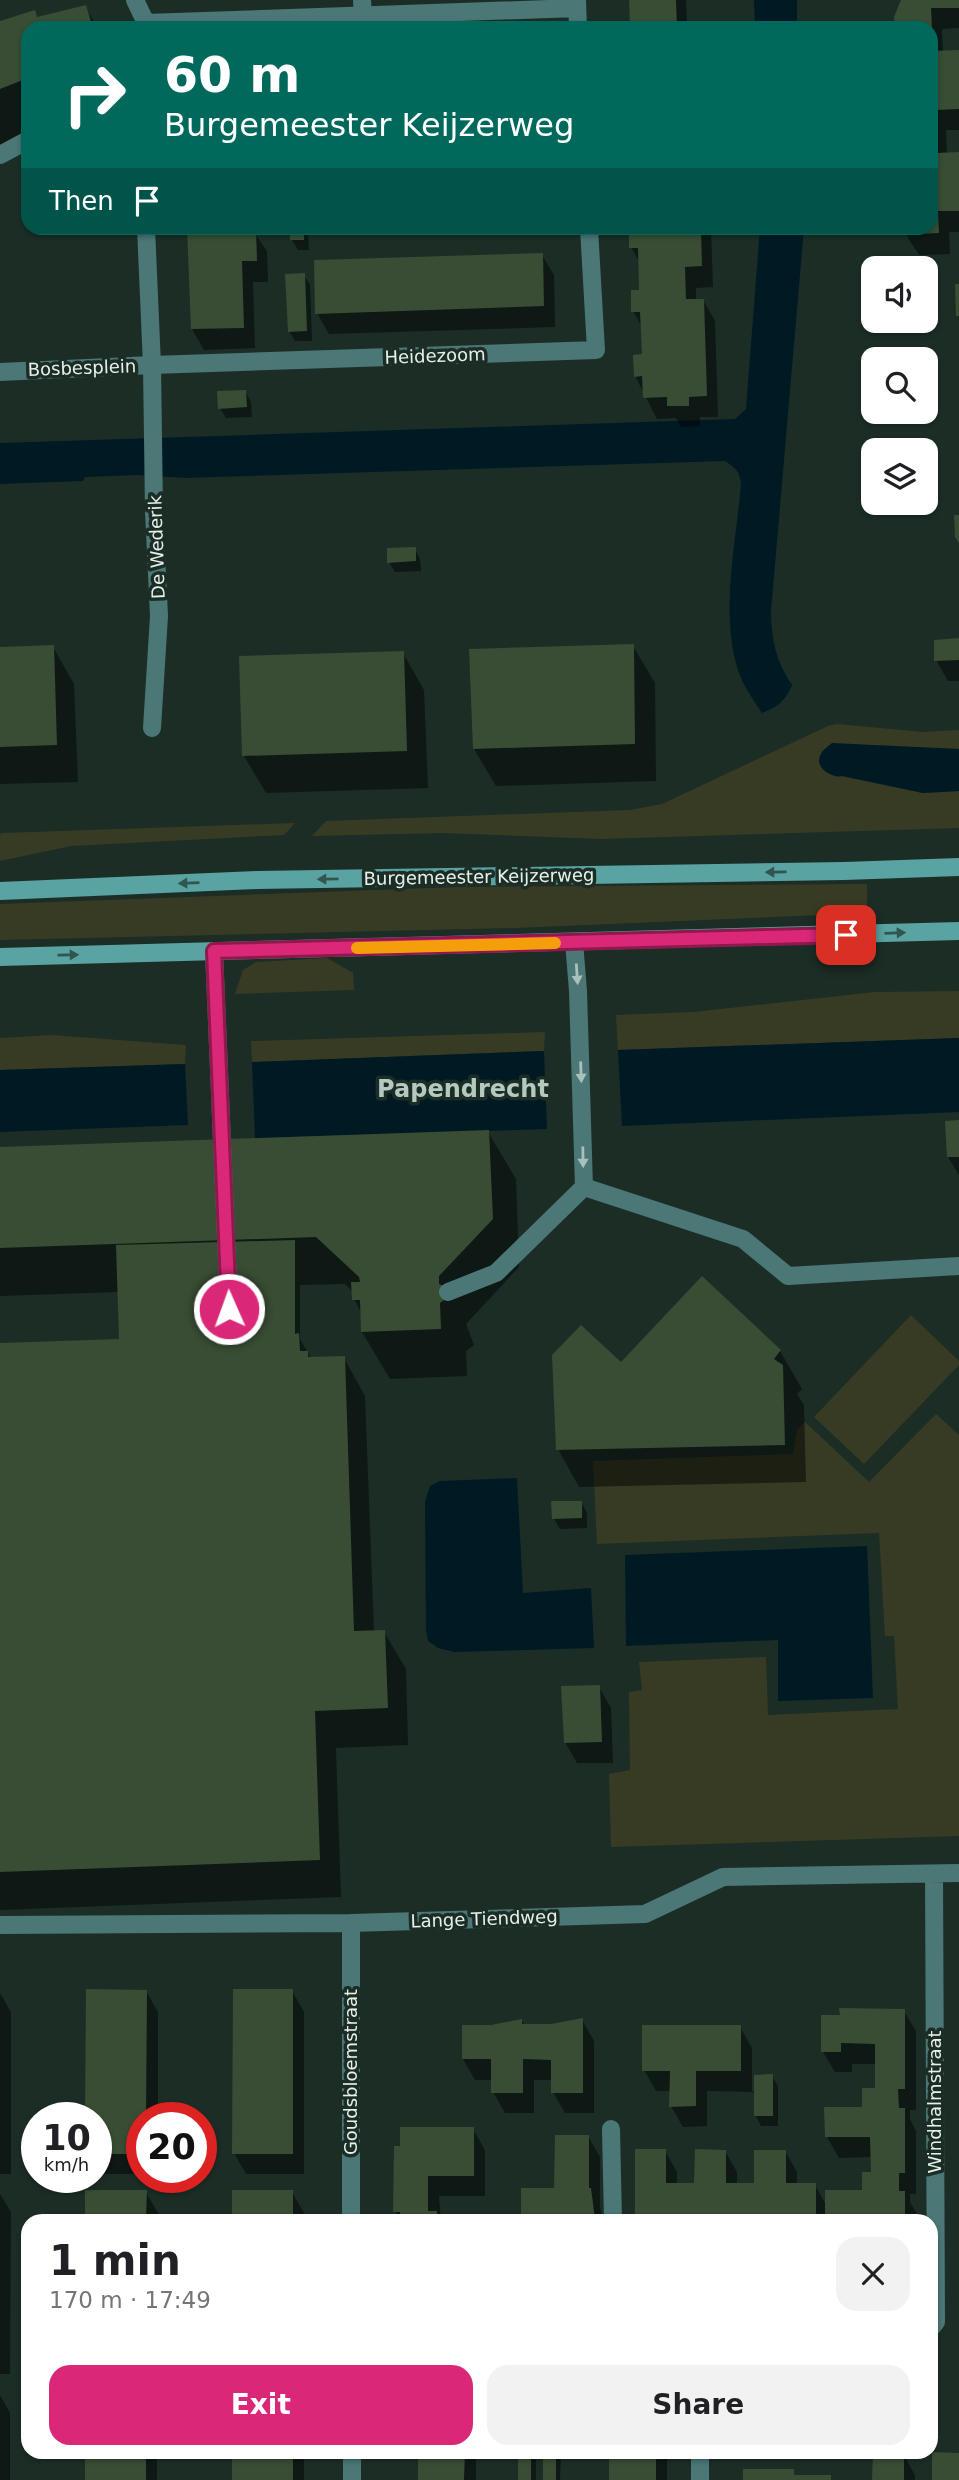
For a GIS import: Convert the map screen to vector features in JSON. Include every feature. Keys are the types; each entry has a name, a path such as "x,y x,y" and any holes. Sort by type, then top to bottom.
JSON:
{"main road":[{"name":"Burgemeester Keijzerweg","path":"0,891 257,880 959,867"},
{"path":"0,957 959,931"}],"street":[{"path":"135,0 144,21"},
{"path":"197,21 362,8 577,4"},
{"path":"0,155 21,144"},
{"name":"Bosbesplein","path":"0,372 152,365 146,235"},
{"name":"Heidezoom","path":"152,365 596,350 589,235"},
{"name":"De Wederik","path":"152,365 159,616 152,728"},
{"path":"448,1292 496,1273 584,1187 574,942"},
{"path":"214,951 229,1309"},
{"path":"584,1187 743,1239 788,1276 959,1266"},
{"name":"Lange Tiendweg","path":"0,1925 351,1923 645,1914 723,1877 959,1873"},
{"name":"Windhalmstraat","path":"934,1874 936,2214"},
{"name":"Goudsbloemstraat","path":"351,1923 351,2214"},
{"path":"611,2129 613,2214"},
{"path":"352,2459 352,2480"},
{"path":"700,2459 700,2480"}],"green space":[{"path":"837,724 923,732 959,730 959,749 832,744 821,752 836,777 923,793 959,791 959,828 602,839 443,833 312,836 326,821 630,810 662,804"},
{"path":"295,823 284,835 71,846 0,861 0,834 3,833"},
{"path":"867,884 867,913 514,928 0,940 0,904 456,887"},
{"path":"327,958 353,973 354,990 235,994 243,970 256,962"},
{"path":"959,991 959,1038 618,1050 616,1015 693,1012 875,992"},
{"path":"545,1032 544,1051 252,1062 251,1041"},
{"path":"51,1035 186,1045 185,1064 0,1070 0,1038"},
{"path":"911,1315 959,1361 959,1365 864,1464 814,1417"},
{"path":"936,1414 959,1435 959,1836 611,1847 609,1774 630,1770 629,1692 642,1690 639,1662 766,1657 768,1715 898,1709 894,1636 885,1636 879,1533 597,1544 593,1461 793,1454 797,1429 805,1422 869,1482"}],"water":[{"path":"754,0 797,0 797,21 755,21"},
{"path":"759,235 803,235 771,611 776,650 792,685 780,703 762,713 743,682 733,649 730,626 731,578 741,485 737,471 725,461 185,478 137,475 85,477 83,481 0,484 0,443 735,419 746,409"},
{"path":"832,743 959,749 959,791 923,793 832,775 823,770 819,761 823,751"},
{"path":"959,1038 959,1112 622,1126 618,1050"},
{"path":"544,1051 547,1129 255,1138 252,1062"},
{"path":"185,1064 188,1125 0,1132 0,1070"},
{"path":"517,1478 523,1593 591,1588 594,1648 454,1652 438,1648 428,1641 426,1630 425,1501 430,1486 440,1481"},
{"path":"867,1546 873,1698 778,1701 778,1640 626,1646 625,1555"}],"building":[{"path":"629,0 676,0 677,21 630,21"},
{"path":"901,0 959,0 959,8 931,8 932,21 894,21"},
{"path":"86,5 91,21 21,21 21,81 0,89 0,21 35,10 37,17"},
{"path":"959,50 959,109 938,110 938,51"},
{"path":"959,152 959,211 938,211 938,153"},
{"path":"187,235 256,235 257,261 242,261 244,328 191,329"},
{"path":"290,235 304,235 304,240 290,240"},
{"path":"629,235 701,235 702,266 685,267 686,299 704,299 707,396 689,397 689,406 667,406 667,397 643,398 642,376 634,377 633,355 642,354 640,312 631,312 631,290 639,290 638,248 629,248"},
{"path":"543,253 544,306 315,314 314,260"},
{"path":"305,273 307,331 288,332 285,274"},
{"path":"955,284 959,284 959,316 956,316"},
{"path":"246,390 247,407 218,409 217,391"},
{"path":"954,515 959,515 959,543 955,537"},
{"path":"416,547 416,561 387,563 387,548"},
{"path":"959,638 959,660 934,661 934,640"},
{"path":"634,644 635,744 473,749 469,649"},
{"path":"54,645 57,745 0,747 0,647"},
{"path":"404,651 407,751 242,756 239,656"},
{"path":"959,1120 959,1157 947,1157 945,1121"},
{"path":"489,1130 493,1219 439,1276 439,1284 444,1286 448,1297 440,1303 441,1329 361,1332 360,1300 352,1300 351,1282 360,1282 359,1277 316,1237 0,1248 0,1147"},
{"path":"295,1240 295,1334 299,1333 300,1351 308,1351 308,1357 345,1356 354,1631 385,1630 388,1708 315,1711 320,1860 0,1872 0,1343 119,1339 116,1245"},
{"path":"702,1276 781,1350 774,1359 783,1365 785,1445 556,1450 552,1355 581,1325 621,1362"},
{"path":"551,1501 582,1501 582,1518 552,1519"},
{"path":"600,1685 602,1742 564,1743 561,1686"},
{"path":"86,1989 147,1990 146,2102 126,2102 126,2154 112,2154 112,2102 85,2102"},
{"path":"233,1989 293,1989 293,2154 232,2154"},
{"path":"839,2008 905,2009 905,2089 898,2089 899,2108 905,2108 905,2173 899,2173 899,2191 905,2191 905,2214 825,2214 825,2190 862,2190 862,2172 871,2172 870,2137 825,2137 824,2107 862,2107 862,2088 875,2088 875,2044 841,2043 841,2052 821,2052 821,2015 840,2015"},
{"path":"583,2018 583,2093 551,2093 551,2060 523,2059 523,2093 491,2093 491,2059 462,2059 462,2025 491,2025 522,2019 522,2024 551,2024"},
{"path":"642,2025 741,2025 741,2071 696,2071 696,2106 669,2107 670,2071 642,2071"},
{"path":"773,2074 773,2116 754,2116 754,2075"},
{"path":"400,2127 474,2127 474,2176 428,2176 428,2211 437,2211 437,2214 393,2212 394,2146 400,2146"},
{"path":"555,2135 589,2135 589,2188 594,2214 521,2214 521,2188 554,2188"},
{"path":"635,2149 666,2149 666,2183 694,2183 695,2149 726,2150 726,2183 754,2183 754,2150 786,2150 786,2183 816,2183 816,2214 635,2214"},
{"path":"126,2190 126,2193 147,2193 146,2214 85,2214 85,2193"},
{"path":"232,2190 293,2190 293,2214 232,2214"},
{"path":"938,2452 959,2453 959,2480 932,2480 932,2459 938,2459"},
{"path":"85,2459 146,2459 146,2480 85,2480"},
{"path":"232,2459 293,2459 293,2480 232,2480"},
{"path":"418,2459 465,2459 464,2480 418,2480"},
{"path":"518,2459 531,2459 531,2480 518,2480"},
{"path":"543,2459 556,2459 556,2480 543,2480"},
{"path":"609,2459 656,2459 656,2480 609,2480"},
{"path":"873,2459 904,2459 904,2480 872,2480"},
{"path":"743,2469 794,2469 794,2475 831,2475 831,2480 743,2480"}],"slow traffic":[{"path":"357,948 555,943"}],"district":[{"name":"Papendrecht","path":"463,1089"}],"route":[{"path":"229,1309 214,951 846,935"}]}
